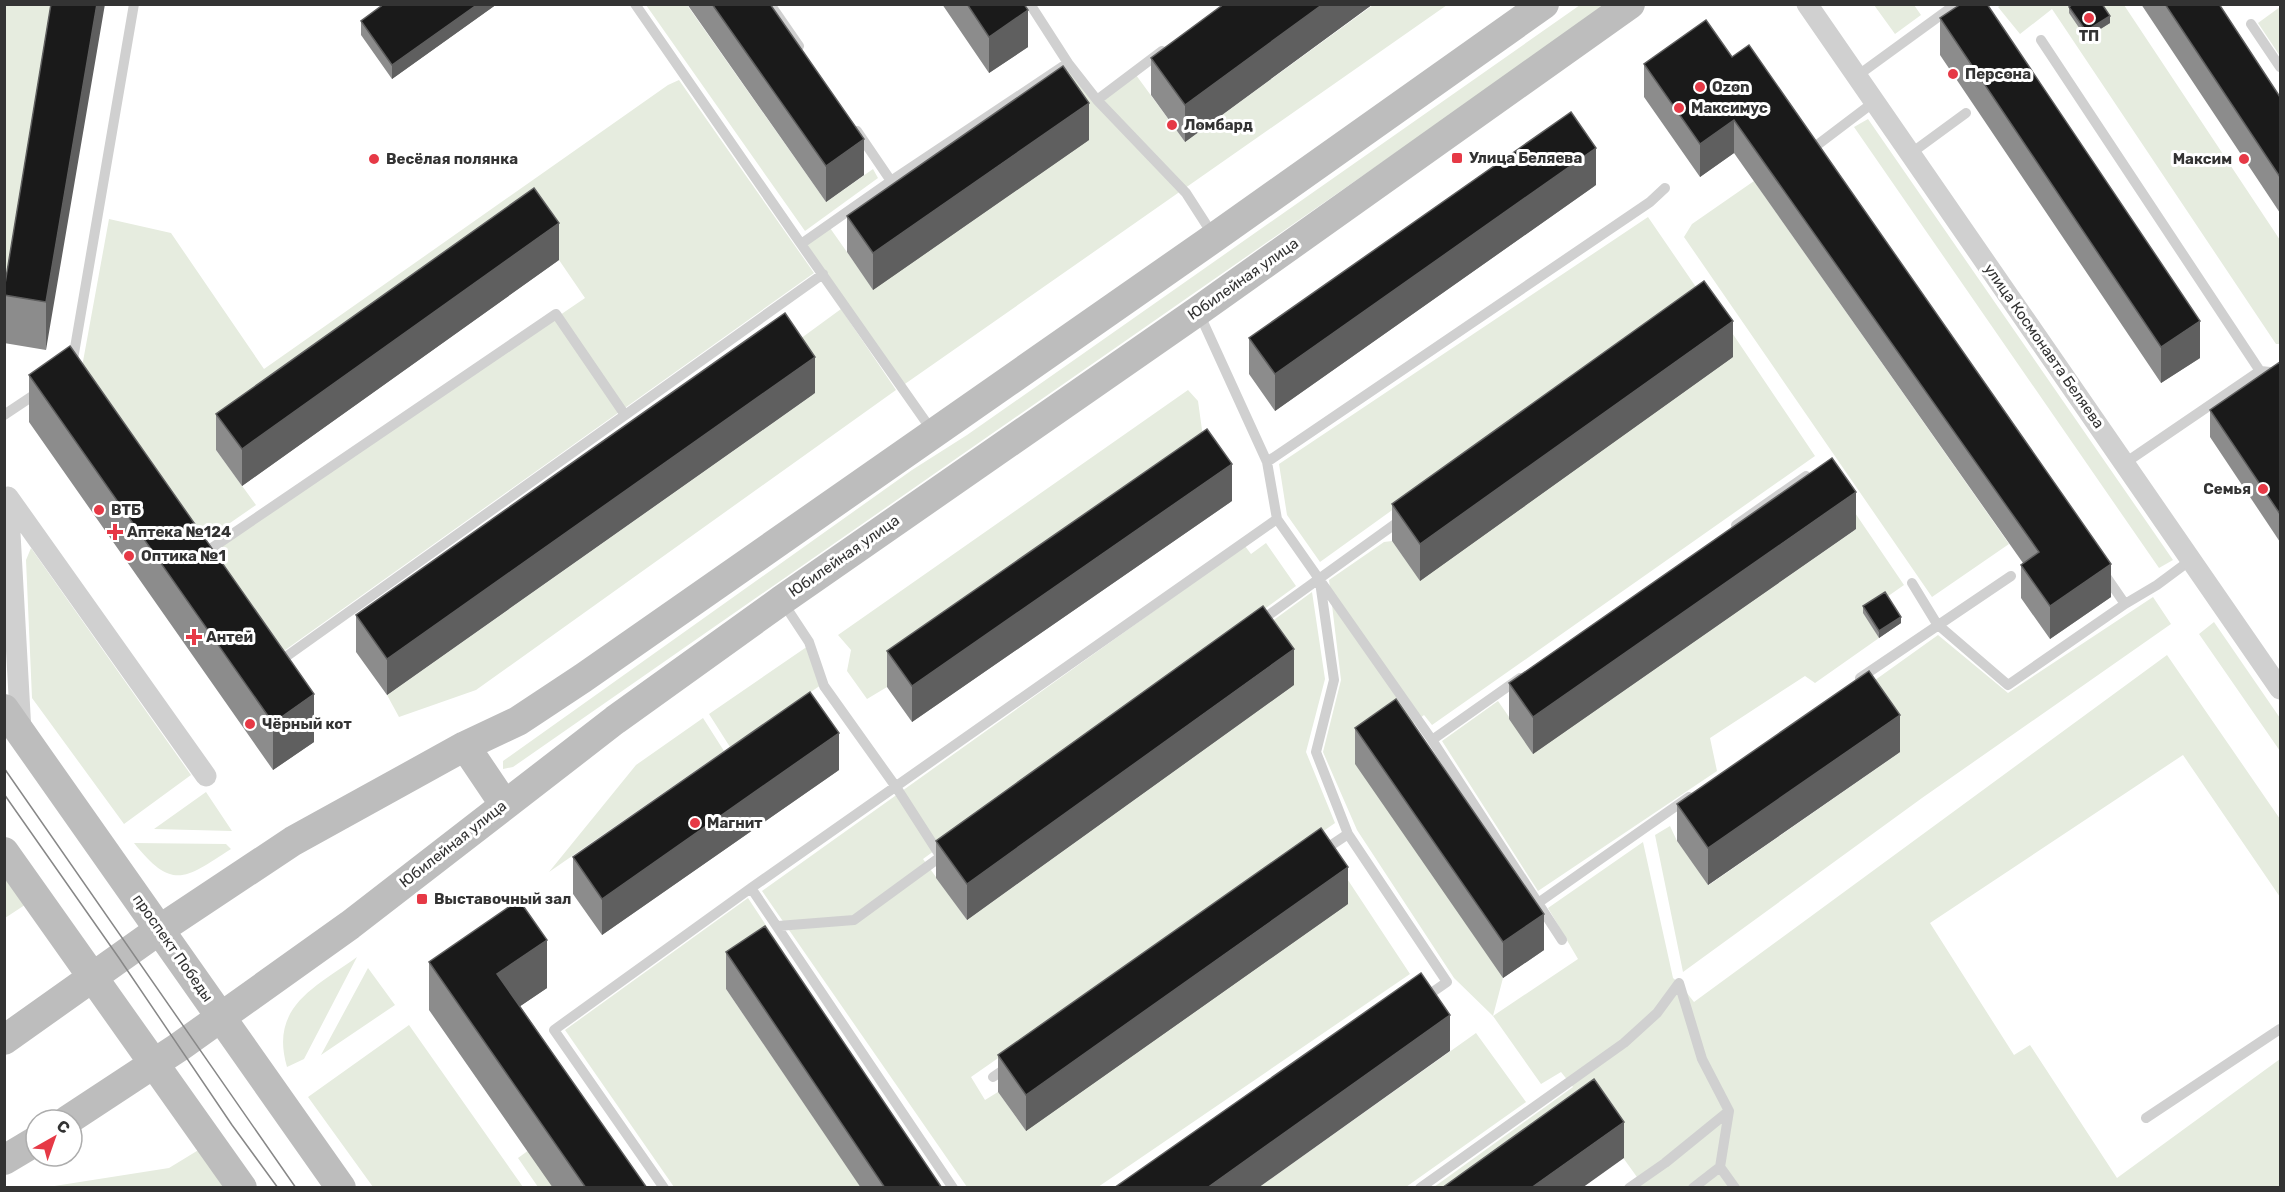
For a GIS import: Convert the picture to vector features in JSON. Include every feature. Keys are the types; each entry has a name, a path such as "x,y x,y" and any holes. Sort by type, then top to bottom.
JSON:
{"street":[{"path":"4,1040 92,976 293,841 465,746 518,721 583,678 1215,237 1544,4"},
{"name":"Юбилейная улица","path":"84,1110 222,1018 350,925 615,720 782,600 1198,310 1630,4"},
{"name":"улица Космонавта Беляева","path":"1807,4 2280,689"},
{"path":"6,494 13,721"},
{"path":"6,494 206,776"},
{"name":"проспект Победы","path":"13,721 341,1188"},
{"path":"465,746 504,804"},
{"path":"4,852 242,1188"},
{"path":"4,1160 24,1148"}],"lane":[{"path":"62,376 134,4"},
{"path":"635,4 933,432"},
{"path":"770,4 804,53"},
{"path":"1030,4 1068,63 1097,100 1186,193 1215,237"},
{"path":"1857,76 1956,4"},
{"path":"2251,24 2280,67"},
{"path":"2041,40 2260,371"},
{"path":"1097,100 1170,45"},
{"path":"801,244 1068,63"},
{"path":"1814,160 1807,150 1874,102"},
{"path":"1910,154 1966,113"},
{"path":"851,122 891,181"},
{"path":"1267,462 1650,202 1665,188"},
{"path":"273,652 280,662 823,274"},
{"path":"1198,310 1267,462 1277,519 1432,740 1562,940"},
{"path":"203,554 556,314 626,415"},
{"path":"2125,463 2260,371 2280,373"},
{"path":"4,415 62,376 78,379"},
{"path":"1729,530 1806,476"},
{"path":"1253,627 1415,510"},
{"path":"664,1188 554,1030 751,888 1277,519"},
{"path":"196,545 210,564"},
{"path":"1912,583 1937,624 2008,685 2192,559"},
{"path":"2098,565 2125,604"},
{"path":"1850,685 2011,576"},
{"path":"1319,579 1334,680 1316,752 1348,834 1447,982 1419,1002"},
{"path":"782,600 809,642 824,686 896,787 941,856"},
{"path":"1432,740 1528,672"},
{"path":"1538,903 1694,794"},
{"path":"1309,861 1348,834"},
{"path":"778,926 854,920 960,843"},
{"path":"751,888 953,1188"},
{"path":"1420,1188 1624,1043 1657,1013 1680,983 1702,1059 1729,1111 1720,1167 1694,1188"},
{"path":"2146,1118 2280,1029"},
{"path":"993,1077 1022,1056"},
{"path":"1629,1188 1665,1163 1729,1111"},
{"path":"1720,1167 1735,1188"}],"shaded area":[{"path":"2002,4 2124,5 2280,240 2280,344 2276,344 2052,9 2020,34 1998,7"},
{"path":"4,5 59,5 13,287 4,274"},
{"path":"646,5 687,5 826,202 873,169 878,178 805,231"},
{"path":"1373,5 1447,5 902,386 805,245 830,228 873,289 1088,140 1047,81 1067,67 1096,104 1136,75 1185,142"},
{"path":"1580,5 1608,5 513,767 503,769 503,761 912,470 967,435"},
{"path":"1874,5 1914,5 1921,15 1895,34"},
{"path":"2280,7 2280,56 2258,23"},
{"path":"679,80 814,273 281,653 210,554 585,298 559,260 216,450 256,505 204,541 82,367 109,219 171,233 264,369 668,85"},
{"path":"1868,119 2173,560 2159,568 1854,127"},
{"path":"1754,181 2009,544 1932,597 1684,237 1692,224"},
{"path":"1648,217 1698,290 1320,562 1287,515 1279,464"},
{"path":"1712,303 1815,456 1432,725 1424,715 1396,736 1503,978 1493,1016 1454,978 1357,830 1323,752 1341,680 1329,580 1384,542 1392,541 1420,580"},
{"path":"841,309 896,390 476,690 399,717 387,695 815,393 785,350"},
{"path":"1188,390 1198,401 1207,466 867,699 847,671 851,650 838,635"},
{"path":"1830,476 1904,585 1864,613 1879,638 1815,683 1805,676 1710,738 1717,771 1538,891 1442,741 1498,701 1534,753 1856,529"},
{"path":"1266,543 1296,586 923,859 967,920 1293,685 1256,633 1312,592 1325,679 1306,752 1335,823 971,1077 985,1100 998,1092 1026,1131 1338,865 1410,974 1098,1187 967,1187 762,891 1245,546 1251,554"},
{"path":"31,548 191,775 124,824 32,698 26,560"},
{"path":"2153,597 2171,624 1922,798 1683,972 1655,835 1670,826 1677,841 1709,885 1900,752 1857,693 1938,635 2008,693"},
{"path":"2214,622 2280,718 2280,751 2199,634"},
{"path":"808,646 821,685 730,747 709,714"},
{"path":"2167,655 2280,819 2280,897 2183,755 1930,923 2014,1055 2030,1045 2117,1178 2280,1059 2280,1187 1638,1187 1642,1184 1593,1116 1493,1187 1434,1187 1573,1087 1561,1072 1541,1084 1493,1016 1578,959 1548,908 1643,842 1673,978 1694,1002"},
{"path":"703,718 724,751 549,872 636,765"},
{"path":"206,792 232,831 154,829"},
{"path":"134,843 226,844 231,849 191,873 180,875 159,869"},
{"path":"4,852 37,897 5,918 4,918"},
{"path":"748,898 783,951 726,989 861,1187 674,1187 565,1030"},
{"path":"357,957 304,1059 287,1067 283,1046 290,1013 312,989"},
{"path":"368,968 395,1005 321,1055"},
{"path":"409,1025 523,1187 373,1187 308,1097"},
{"path":"1476,1033 1526,1102 1406,1187 1258,1188"},
{"path":"210,1143 242,1187 48,1187 169,1168"},
{"path":"529,1150 554,1187 538,1187 518,1158"}],"building":[{"path":"51,4 97,4 46,302 4,295 4,290"},
{"path":"384,4 478,4 392,65 361,21"},
{"path":"712,4 770,4 864,139 826,166"},
{"path":"967,4 1024,4 1028,10 989,37"},
{"path":"1224,4 1323,4 1185,105 1151,58"},
{"path":"1961,4 1987,4 2200,321 2161,347 1940,18"},
{"name":"ТП","path":"2073,4 2102,4 2110,16 2086,31 2069,7"},
{"path":"2165,4 2219,4 2280,97 2280,177"},
{"path":"1706,20 1732,57 1749,45 2111,564 2050,606 2021,565 2039,552 1734,120 1700,144 1644,64"},
{"path":"1063,66 1089,103 873,253 847,216"},
{"path":"1571,112 1596,148 1275,374 1249,338"},
{"path":"534,188 559,223 242,449 216,414"},
{"path":"1704,281 1733,321 1420,544 1392,504"},
{"path":"785,313 815,357 387,659 356,615"},
{"path":"70,346 314,694 273,723 29,375"},
{"name":"Семья","path":"2280,362 2280,514 2210,410"},
{"path":"1207,429 1232,464 912,686 887,651"},
{"path":"1832,458 1856,492 1533,717 1509,683"},
{"path":"1885,592 1901,617 1879,631 1863,606"},
{"path":"1263,606 1294,649 967,884 936,841"},
{"path":"1869,671 1900,715 1708,848 1677,804"},
{"path":"810,692 839,733 602,899 573,857"},
{"path":"1396,699 1544,914 1503,942 1355,728"},
{"path":"1321,828 1348,867 1026,1095 998,1055"},
{"path":"519,900 547,940 497,974 647,1188 586,1188 429,962"},
{"path":"765,926 942,1188 885,1188 726,952"},
{"path":"1421,973 1450,1015 1207,1188 1114,1188"},
{"path":"1594,1079 1624,1122 1531,1188 1442,1188"}],"tram line":[{"path":"4,768 296,1188"},
{"path":"4,794 278,1188"}],"place":[{"name":"ТП","path":"2089,18"},
{"name":"Персона","path":"1953,74"},
{"name":"Ozon","path":"1700,87"},
{"name":"Максимус","path":"1679,108"},
{"name":"Ломбард","path":"1172,125"},
{"name":"Улица Беляева","path":"1457,158"},
{"name":"Весёлая полянка","path":"374,159"},
{"name":"Максим","path":"2244,159"},
{"name":"Семья","path":"2263,489"},
{"name":"ВТБ","path":"99,510"},
{"name":"Аптека №124","path":"115,532"},
{"name":"Оптика №1","path":"129,556"},
{"name":"Антей","path":"194,637"},
{"name":"Чёрный кот","path":"250,724"},
{"name":"Магнит","path":"695,823"},
{"name":"Выставочный зал","path":"422,899"}]}
